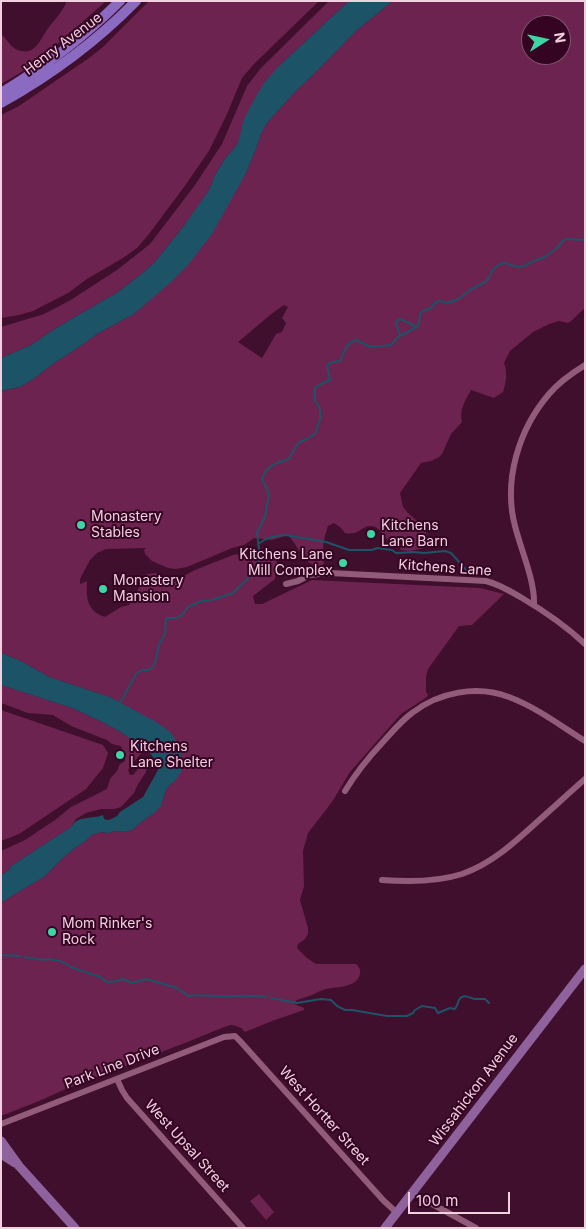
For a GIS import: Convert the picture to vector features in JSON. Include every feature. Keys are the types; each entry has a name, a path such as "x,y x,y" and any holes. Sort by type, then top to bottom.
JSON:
{"main road":[{"name":"Henry Avenue","path":"1,93 75,41 120,1"},
{"name":"Henry Avenue","path":"1,103 44,78 77,54 136,1"}],"street":[{"path":"534,604 533,590 513,518 513,470 524,433 539,407 557,386 585,365"},
{"name":"Kitchens Lane","path":"286,584 298,581 309,575 330,574 486,581 499,585 534,604 568,628 585,644"},
{"path":"345,790 362,765 406,718 436,698 457,693 472,691 488,692 510,697 530,706 585,741"},
{"path":"382,880 447,878 460,875 477,867 504,851 585,779"},
{"name":"Wissahickon Avenue","path":"385,1228 585,969"},
{"name":"Park Line Drive","path":"1,1124 224,1037 232,1036"},
{"name":"West Hortter Street","path":"232,1036 237,1037 383,1200 397,1213"},
{"name":"West Upsal Street","path":"117,1078 127,1098 243,1228"},
{"path":"1,1141 19,1166 75,1228"},
{"path":"1,1154 19,1166"},
{"path":"412,1193 476,1228"}],"shaded area":[{"path":"67,1 106,1 44,56 1,84 1,34 16,49 29,51 37,45"},
{"path":"149,1 319,1 242,78 209,151 137,248 68,293 33,311 1,318 1,115 19,106 89,58 103,47"},
{"path":"329,1 349,1 280,65 242,132 238,143 215,175 209,190 154,263 118,292 56,328 31,345 1,358 1,327 44,314 69,301 117,270 150,244 195,185 222,144 247,86 261,68"},
{"path":"393,1 585,1 585,308 568,323 559,321 533,332 510,351 504,363 506,378 503,392 494,398 471,390 462,410 462,422 451,434 442,454 431,461 421,463 400,493 403,507 424,527 428,538 424,548 410,551 401,550 397,544 389,541 374,526 367,526 350,534 345,533 334,523 328,526 323,549 324,563 321,567 313,565 305,559 288,535 272,540 254,538 244,545 232,548 187,567 176,569 168,568 152,561 145,554 144,550 146,548 106,549 97,553 90,560 80,579 80,584 87,581 87,593 91,607 94,611 105,617 121,607 129,605 147,574 155,573 163,577 173,578 182,577 195,570 237,555 265,556 277,561 275,579 253,596 255,604 262,604 312,580 480,588 504,594 472,625 459,626 428,669 426,677 427,697 401,714 350,772 332,802 308,833 303,851 304,886 300,900 308,934 298,944 297,948 316,964 356,964 360,971 358,979 350,985 322,990 297,1000 294,1004 304,1008 304,1010 245,1032 236,1026 224,1027 1,1116 1,903 44,877 63,858 91,835 101,832 126,832 132,830 152,815 163,800 166,790 175,781 183,763 177,742 142,715 110,697 49,677 21,661 1,653 1,391 20,387 35,378 97,334 134,314 147,302 246,173 267,123 357,30","holes":["284,305 288,307 282,318 286,323 282,332 276,334 262,358 238,342"]},
{"path":"1,685 72,708 119,731 132,740 139,748 144,749 128,770 130,775 133,775 144,762 147,768 134,793 121,807 86,813 76,819 71,827 11,866 8,871 1,875 1,851 25,840 71,807 107,789 110,779 120,764 125,761 125,756 121,746 71,726 53,715 28,713 1,703"},
{"path":"1,710 103,745 108,753 103,768 86,789 19,834 1,841"},
{"path":"259,1194 274,1212 266,1220 250,1201"}],"water":[{"path":"349,1 393,1 357,30 267,123 246,173 212,234 188,265 134,314 97,334 20,387 1,391 1,358 31,345 56,328 118,292 154,263 209,190 224,160 238,143 244,119 264,83 280,65"},
{"path":"1,653 21,661 49,677 110,697 158,723 170,732 177,742 183,763 181,772 166,790 161,806 152,815 132,830 126,832 101,832 91,835 63,858 44,877 1,903 1,875 8,871 11,866 71,827 78,820 103,815 104,819 107,820 117,816 143,797 158,770 158,764 150,753 139,748 132,740 102,722 72,708 1,685"}],"waterway":[{"name":"Kitchens Lane","path":"120,703 136,674 153,667 159,645 165,634 166,618 177,618 188,607 202,601 212,600 233,593 257,569 260,557 257,533 265,517 269,494 262,479 266,471 272,466 289,459 298,443 315,434 320,420 320,410 315,401 315,388 330,380 327,366 330,363 340,361 351,342 356,340 370,347 391,345 398,337 417,327 420,314 423,311 431,308 436,302 447,303 459,299 470,290 485,282 493,269 500,264 505,263 517,267 524,266 545,257 566,239 585,240"},
{"name":"Kitchens Lane","path":"400,335 396,323 400,319 417,327"},
{"path":"258,544 266,539 285,535 326,542 349,550 372,550 377,548 392,550 396,553 445,551 451,553 468,572"},
{"path":"1,955 20,956"},
{"path":"24,957 61,961 73,968 100,977 107,982 123,979 132,983 146,979 177,988 188,996 266,997"},
{"path":"271,998 297,1003 321,999 331,1000 345,1010 387,1016 407,1016 422,1006 435,1008 438,1013 450,1008 455,1009 459,1000 465,996 485,999 489,1003"}],"place":[{"name":"Monastery Stables","path":"81,525"},
{"name":"Kitchens Lane Barn","path":"371,534"},
{"name":"Kitchens Lane Mill Complex","path":"343,563"},
{"name":"Monastery Mansion","path":"103,589"},
{"name":"Kitchens Lane Shelter","path":"120,755"},
{"name":"Mom Rinker's Rock","path":"52,932"}]}
